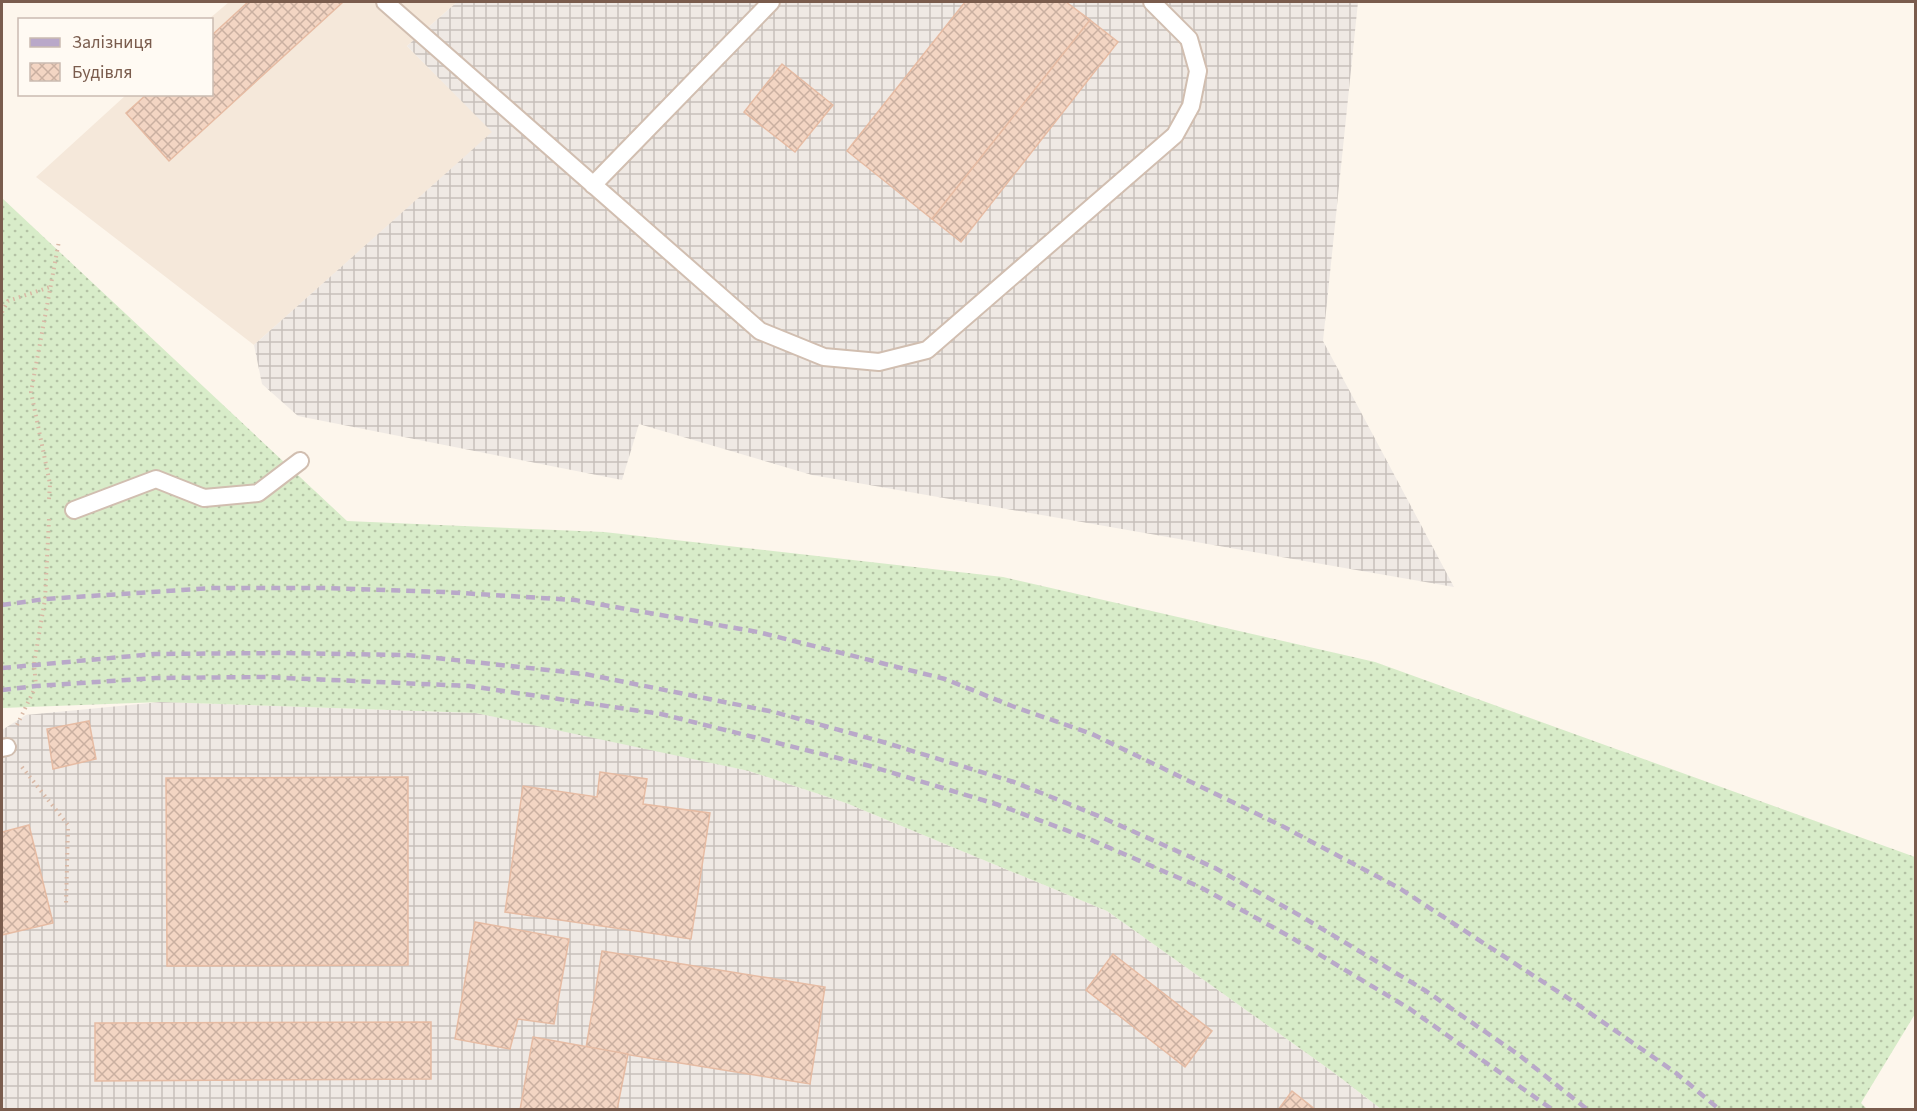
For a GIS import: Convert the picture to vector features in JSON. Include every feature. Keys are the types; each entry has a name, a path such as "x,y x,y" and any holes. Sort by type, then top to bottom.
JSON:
{"lane":[{"path":"386,2 760,331 824,357 879,362 927,350 1175,135 1191,106 1198,71 1190,39 1152,2"},
{"path":"593,184 771,2"},
{"path":"74,510 156,479 204,498 258,493 300,461"}],"path":[{"path":"49,507 50,484 31,392 59,241"},
{"path":"2,312 8,301 51,287"},
{"path":"49,518 45,599 34,664 36,686 4,748 68,825 66,907"}],"shaded area":[{"path":"229,2 457,2 407,46 493,132 254,345 36,177 125,96 213,96 213,18 210,18"},
{"path":"457,2 1358,2 1323,341 1454,587 812,475 639,424 622,480 298,416 262,384 254,345 492,132 407,46"},
{"path":"161,702 476,713 749,771 846,803 1107,911 1333,1072 1381,1109 2,1110 2,730 26,715"}],"green space":[{"path":"2,198 347,521 604,532 1003,577 1375,662 1915,857 1915,1014 1861,1103 1867,1109 1381,1109 1333,1072 1107,911 846,803 749,771 476,713 161,702 2,708"}],"building":[{"path":"248,2 343,2 169,161 126,113 145,96 213,96 213,34"},
{"path":"965,2 1066,2 1090,20 932,219 847,151"},
{"path":"1090,20 1118,42 961,242 932,219"},
{"path":"782,64 833,105 795,152 744,112"},
{"path":"89,721 96,759 53,769 47,729"},
{"path":"600,772 647,779 643,804 710,813 691,939 505,912 523,786 597,797"},
{"path":"408,777 408,965 167,966 166,778"},
{"path":"29,825 53,923 2,935 2,832"},
{"path":"475,922 569,939 554,1024 518,1019 510,1049 455,1039"},
{"path":"602,951 825,987 810,1084 586,1048"},
{"path":"1113,954 1212,1031 1185,1067 1086,990"},
{"path":"431,1022 431,1079 95,1081 95,1023"},
{"path":"533,1037 628,1054 617,1110 520,1110"},
{"path":"1292,1091 1316,1110 1278,1110"}],"railway":[{"path":"2,605 45,599 213,588 326,588 575,600 758,632 945,679 1012,706 1092,734 1282,826 1399,888 1577,1004 1676,1073 1720,1110"},
{"path":"2,668 154,654 408,655 585,674 774,712 883,742 1014,782 1101,817 1215,868 1426,991 1519,1055 1588,1110"},
{"path":"2,690 156,678 264,677 469,686 661,714 870,766 999,805 1087,838 1200,887 1287,935 1410,1009 1553,1110"}]}
